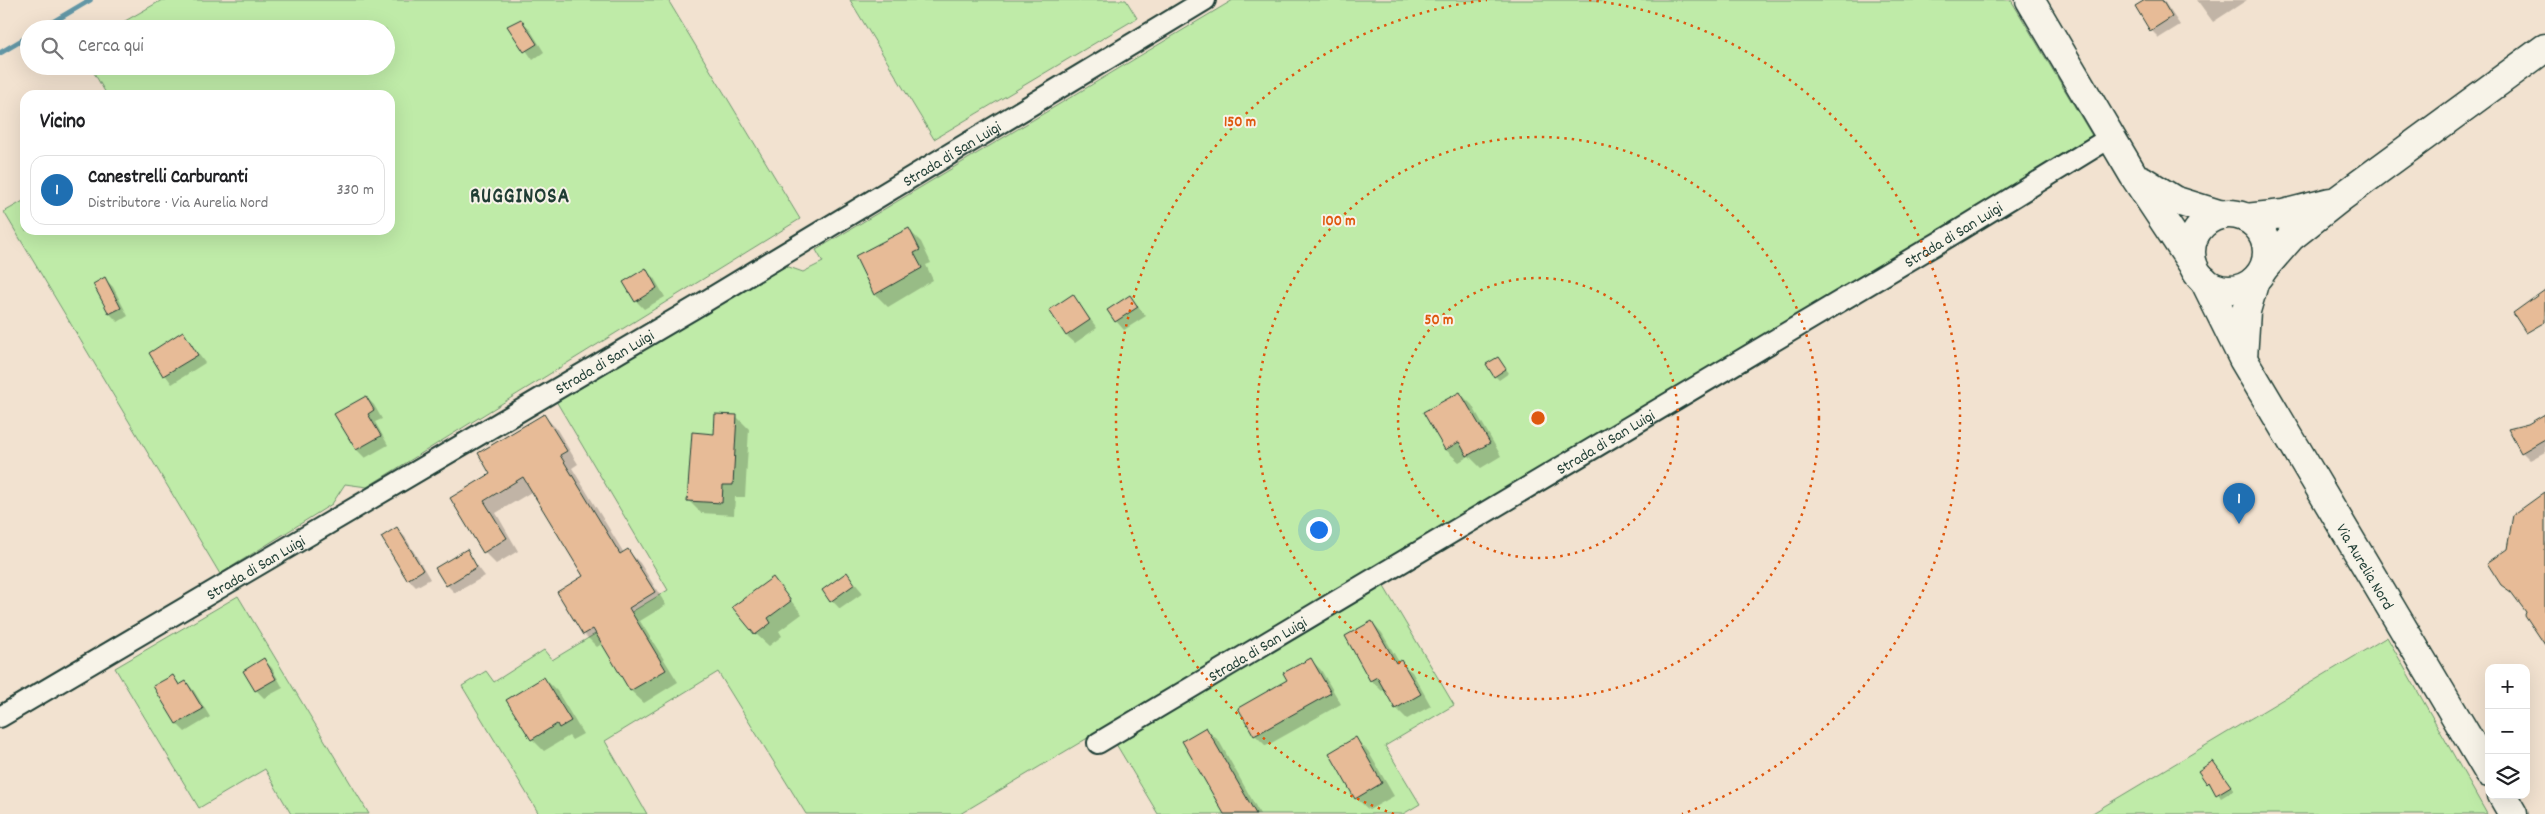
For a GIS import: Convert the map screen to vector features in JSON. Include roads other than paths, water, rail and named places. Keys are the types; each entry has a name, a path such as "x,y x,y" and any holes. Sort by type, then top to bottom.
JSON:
{"main road":[{"name":"Via Aurelia Nord","path":"2030,0 2134,176 2199,272 2243,359 2485,766"},
{"path":"2339,199 2283,214 2210,219 2200,228 2194,239 2191,252 2199,272 2224,289 2240,288 2259,274 2291,237 2339,199 2545,48"},
{"path":"2134,176 2174,200 2234,216 2256,225 2265,240 2267,257 2246,311 2243,359"},
{"path":"2504,799 2513,814"}],"street":[{"name":"Strada di San Luigi","path":"0,717 709,298 1205,0"},
{"name":"Strada di San Luigi","path":"1098,743 1953,234 2111,137"}],"waterway":[{"path":"56,20 90,0"},
{"path":"0,53 20,41"}],"place":[{"name":"Canestrelli Carburanti","path":"2239,524"}],"district":[{"name":"RUGGINOSA","path":"520,195"}]}
